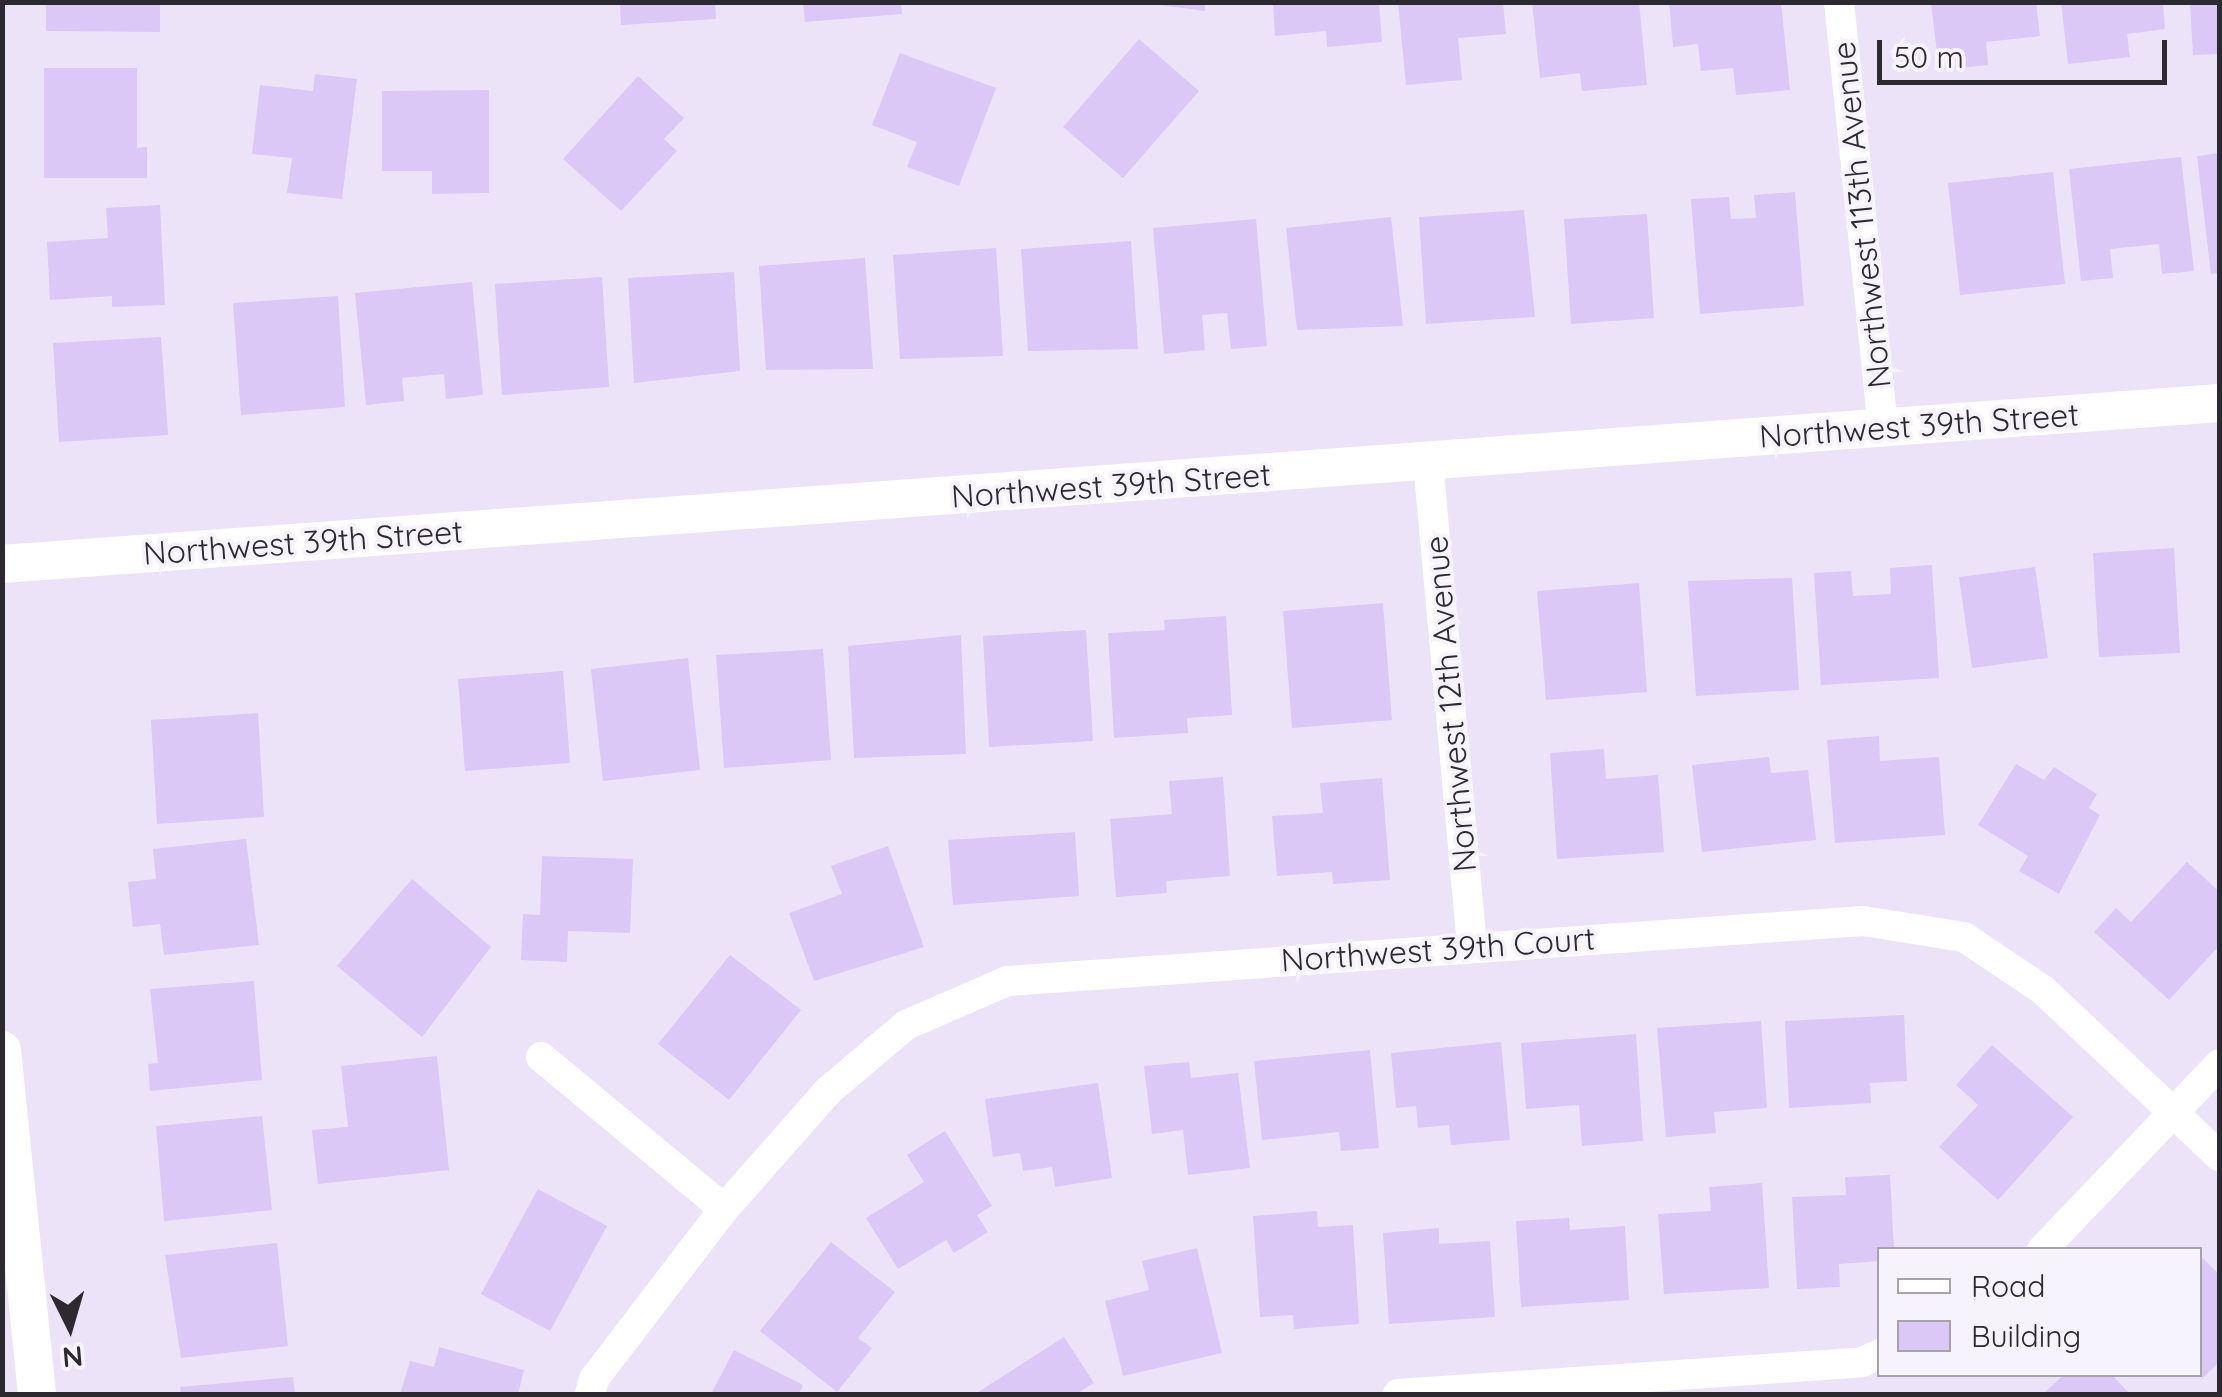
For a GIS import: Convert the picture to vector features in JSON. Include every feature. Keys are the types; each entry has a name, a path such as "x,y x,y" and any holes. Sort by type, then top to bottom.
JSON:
{"street":[{"name":"Northwest 113th Avenue","path":"1839,2 1883,428"},
{"name":"Northwest 39th Street","path":"2,564 2220,403"},
{"name":"Northwest 12th Avenue","path":"1428,462 1472,946"},
{"name":"Northwest 39th Court","path":"590,1394 594,1379 724,1209 828,1091 906,1025 1007,981 1863,921 1964,937 2043,990 2173,1112"},
{"path":"2,1050 37,1394"},
{"path":"541,1057 724,1209"},
{"path":"2045,1247 2220,1064"},
{"path":"2173,1112 2220,1158"},
{"path":"1398,1394 1862,1362 1877,1355"}],"building":[{"path":"46,2 160,2 160,32 46,31"},
{"path":"620,2 715,2 716,19 621,25"},
{"path":"803,2 901,2 902,14 805,22"},
{"path":"1137,2 1205,2 1205,11"},
{"path":"1273,2 1379,2 1382,42 1327,47 1326,31 1275,36"},
{"path":"1398,2 1503,2 1506,34 1458,38 1462,80 1406,85"},
{"path":"1532,2 1639,2 1647,85 1582,91 1580,73 1540,78"},
{"path":"1669,2 1781,2 1790,90 1736,95 1733,68 1701,71 1698,44 1673,47"},
{"path":"1931,2 2036,2 2040,36 1986,42 1988,65 1939,70"},
{"path":"2061,2 2163,2 2165,29 2127,34 2130,57 2068,64"},
{"path":"2190,2 2220,2 2220,54 2193,55"},
{"path":"1139,39 1199,91 1123,178 1063,127"},
{"path":"900,53 996,88 959,186 907,167 917,142 872,125"},
{"path":"44,68 137,68 137,148 147,147 147,178 44,178"},
{"path":"315,74 357,79 342,199 287,193 292,158 252,154 260,85 313,91"},
{"path":"638,76 684,118 664,139 677,151 621,211 563,159"},
{"path":"489,90 489,193 432,194 432,171 382,171 382,91"},
{"path":"2220,153 2220,273 2211,274 2197,156"},
{"path":"2181,157 2194,271 2162,274 2159,244 2110,249 2113,278 2081,281 2069,169"},
{"path":"2053,172 2065,284 1960,295 1948,183"},
{"path":"1795,192 1804,306 1700,314 1691,199 1729,197 1731,219 1756,218 1754,195"},
{"path":"160,205 165,305 112,307 112,296 50,300 47,242 108,238 106,208"},
{"path":"1524,210 1535,317 1426,324 1419,217"},
{"path":"1647,214 1654,318 1571,324 1564,219"},
{"path":"1391,217 1403,326 1297,330 1286,228"},
{"path":"1256,219 1267,346 1231,349 1227,313 1202,315 1205,350 1164,354 1153,228"},
{"path":"1131,241 1138,349 1028,351 1021,249"},
{"path":"996,248 1003,356 900,359 893,255"},
{"path":"865,258 873,369 766,370 759,266"},
{"path":"734,272 740,371 634,383 628,278"},
{"path":"602,277 609,387 502,395 495,284"},
{"path":"472,282 483,395 446,399 444,374 402,378 404,401 366,405 355,293"},
{"path":"338,296 345,407 241,415 233,303"},
{"path":"161,337 168,435 59,442 53,343"},
{"path":"2174,548 2180,653 2099,657 2093,553"},
{"path":"1932,565 1939,678 1821,685 1814,573 1851,571 1853,596 1891,594 1890,568"},
{"path":"2035,567 2048,658 1972,668 1959,577"},
{"path":"1792,578 1799,690 1696,696 1688,581"},
{"path":"1639,583 1647,692 1546,700 1537,591"},
{"path":"1383,603 1392,720 1292,728 1283,611"},
{"path":"1226,616 1232,715 1187,718 1188,733 1114,738 1108,633 1165,630 1164,620"},
{"path":"1086,630 1093,741 989,747 983,636"},
{"path":"961,635 966,754 854,758 848,646"},
{"path":"823,649 831,760 724,768 716,655"},
{"path":"688,658 700,770 603,781 591,669"},
{"path":"563,671 570,763 465,771 458,679"},
{"path":"258,713 264,817 157,824 151,720"},
{"path":"1879,736 1880,761 1939,757 1945,835 1835,843 1827,740"},
{"path":"1604,749 1606,779 1658,775 1664,852 1557,859 1550,753"},
{"path":"1769,757 1771,773 1808,770 1816,840 1702,852 1692,765"},
{"path":"2016,764 2044,780 2054,767 2097,794 2089,808 2100,815 2059,894 2019,871 2028,856 1978,825"},
{"path":"1223,777 1230,876 1166,881 1167,893 1116,897 1110,819 1172,814 1169,781"},
{"path":"1382,778 1390,880 1333,884 1332,872 1277,876 1272,816 1323,813 1320,783"},
{"path":"1075,832 1079,896 953,905 948,840"},
{"path":"246,839 259,945 164,955 160,924 133,927 128,882 156,879 153,849"},
{"path":"888,846 924,947 814,981 789,913 842,894 831,866"},
{"path":"542,856 633,859 630,933 568,931 567,962 521,960 523,914 540,915"},
{"path":"2187,862 2220,892 2220,945 2169,1000 2094,932 2116,908 2131,922"},
{"path":"412,879 491,947 422,1037 337,966"},
{"path":"730,955 801,1010 729,1100 658,1044"},
{"path":"254,981 262,1080 150,1091 148,1064 158,1063 150,989"},
{"path":"1904,1015 1907,1081 1870,1083 1871,1103 1789,1108 1785,1021"},
{"path":"1761,1021 1767,1108 1714,1112 1716,1133 1666,1137 1657,1028"},
{"path":"1636,1034 1643,1141 1582,1146 1579,1105 1526,1109 1521,1043"},
{"path":"1501,1042 1510,1140 1451,1145 1449,1125 1418,1128 1416,1106 1396,1108 1391,1053"},
{"path":"1992,1045 2073,1117 1998,1200 1939,1147 1978,1105 1956,1085"},
{"path":"1370,1050 1379,1148 1341,1151 1339,1132 1262,1140 1254,1061"},
{"path":"437,1056 449,1170 318,1184 312,1130 348,1127 341,1066"},
{"path":"1189,1062 1191,1078 1238,1073 1250,1168 1188,1175 1183,1130 1152,1134 1144,1066"},
{"path":"1098,1083 1112,1178 1055,1187 1052,1167 1023,1171 1020,1153 993,1157 985,1099"},
{"path":"262,1116 272,1210 164,1221 156,1126"},
{"path":"945,1131 992,1206 977,1215 988,1232 954,1253 946,1240 898,1269 866,1218 924,1182 907,1155"},
{"path":"1890,1175 1894,1247 1877,1247 1877,1261 1839,1264 1840,1287 1797,1289 1792,1197 1846,1195 1845,1177"},
{"path":"1762,1183 1769,1288 1664,1294 1658,1214 1711,1211 1709,1187"},
{"path":"538,1189 607,1226 550,1331 481,1294"},
{"path":"1317,1211 1318,1227 1353,1225 1359,1324 1294,1329 1293,1315 1260,1317 1253,1216"},
{"path":"1569,1218 1570,1230 1625,1226 1629,1300 1521,1307 1516,1221"},
{"path":"1439,1228 1439,1244 1490,1241 1495,1317 1389,1324 1383,1233"},
{"path":"831,1242 895,1292 858,1338 872,1348 837,1392 760,1331"},
{"path":"277,1243 288,1346 181,1358 165,1255"},
{"path":"1197,1248 1222,1353 1123,1376 1105,1301 1149,1290 1142,1261"},
{"path":"2202,1258 2220,1275 2220,1361 2202,1379"},
{"path":"1064,1337 1094,1383 1076,1394 975,1394"},
{"path":"439,1347 524,1370 518,1394 400,1394 410,1361 434,1367"},
{"path":"734,1350 803,1385 799,1394 711,1394"},
{"path":"293,1377 295,1394 181,1394 180,1387"},
{"path":"2062,1377 2114,1377 2130,1394 2043,1394"}]}
